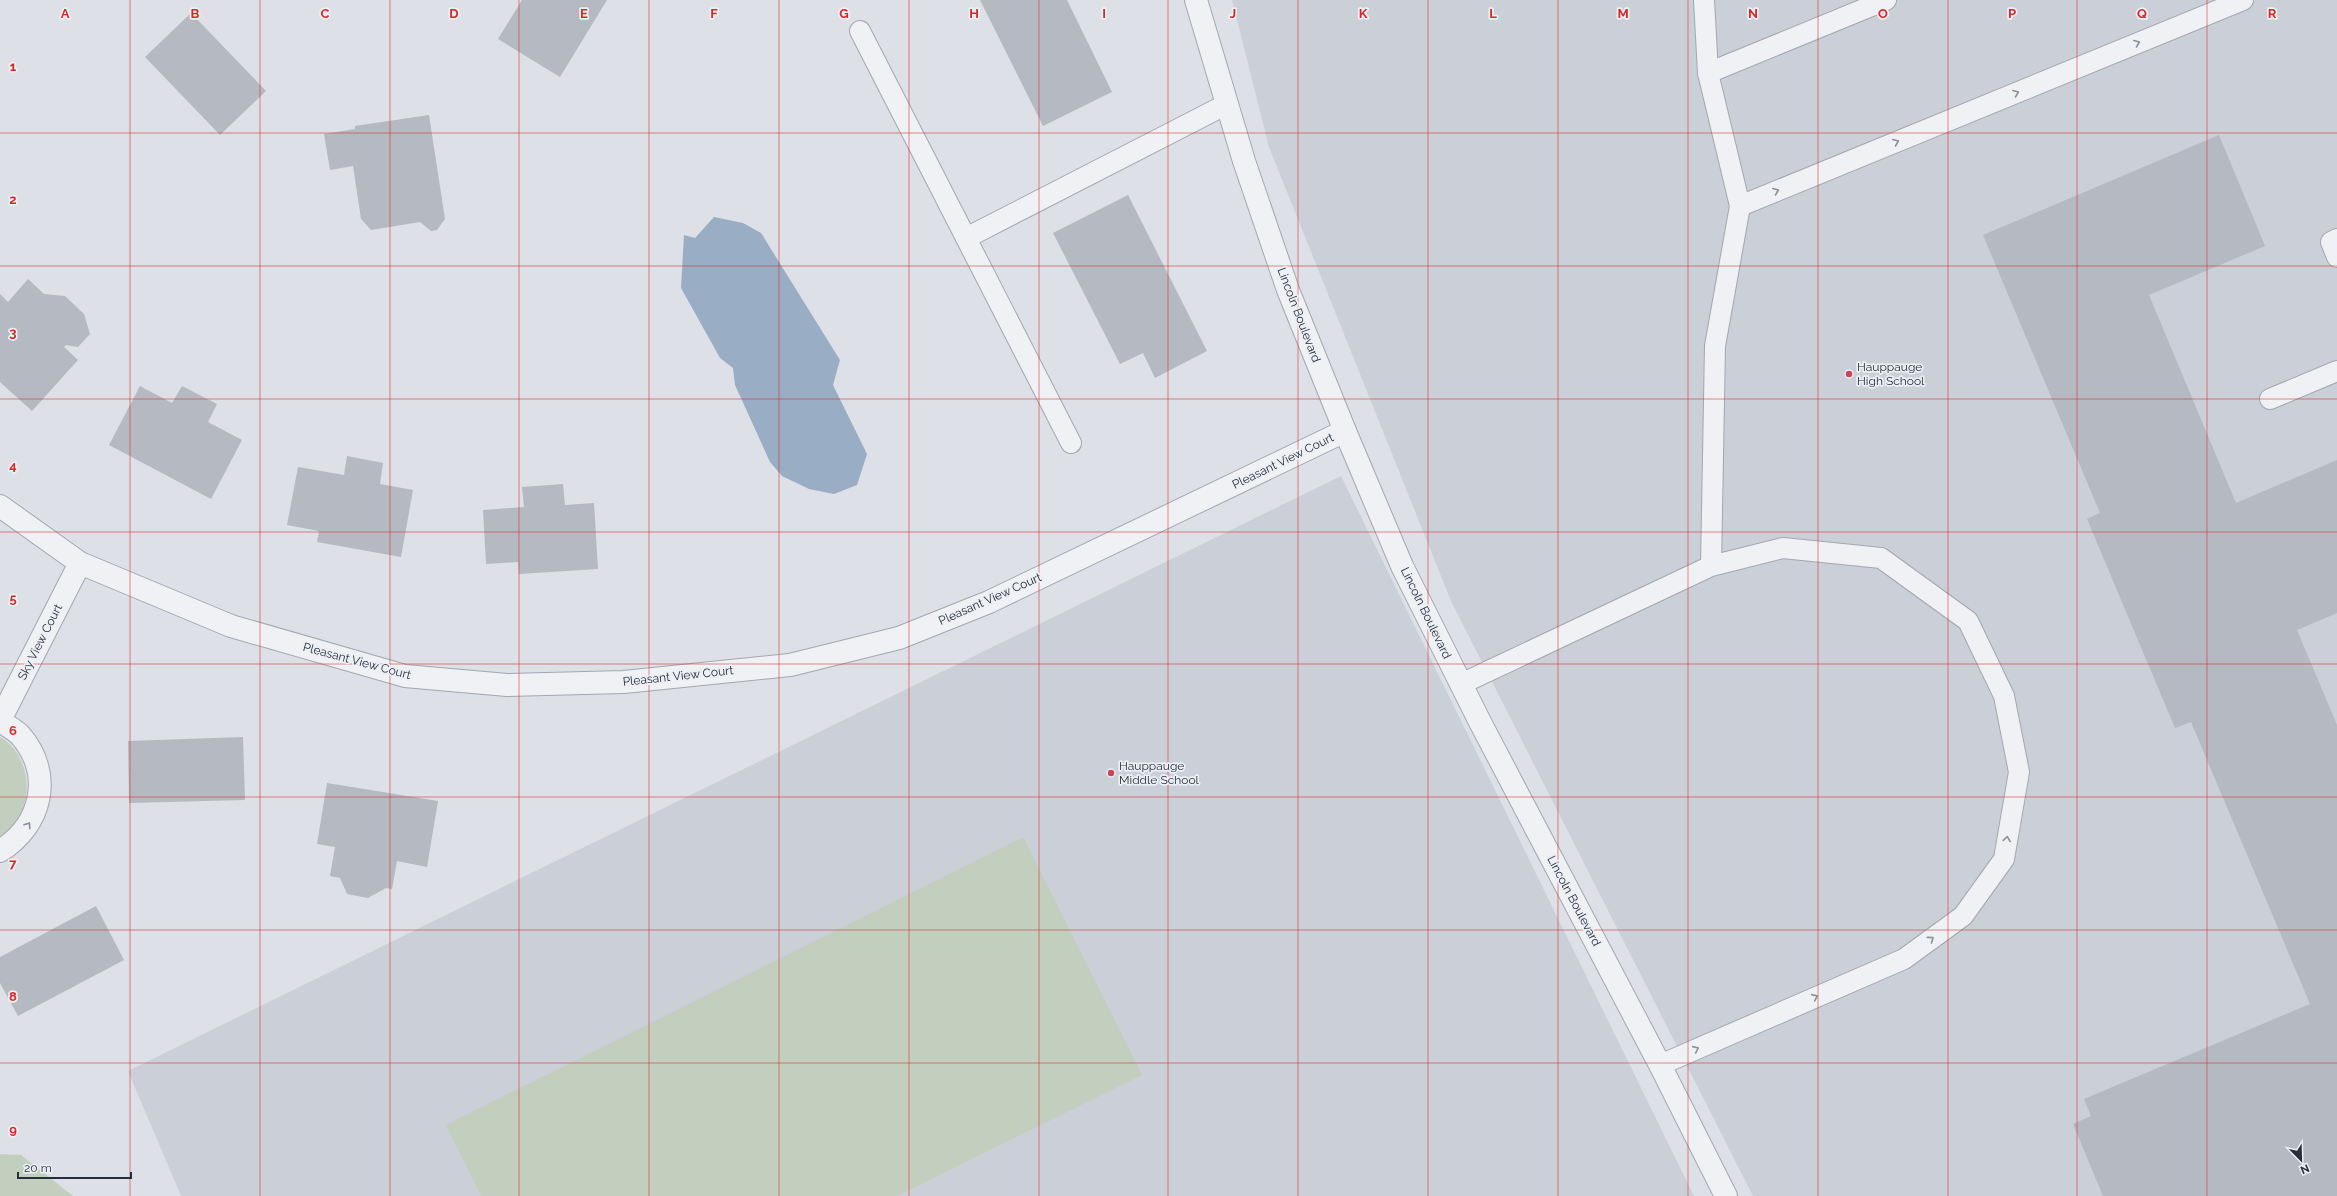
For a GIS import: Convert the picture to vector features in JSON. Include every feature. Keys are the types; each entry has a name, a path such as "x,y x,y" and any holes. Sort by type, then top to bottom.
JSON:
{"street":[{"name":"Lincoln Boulevard","path":"1196,0 1244,161 1288,290 1402,566 1461,684 1660,1065 1726,1196"},
{"name":"Pleasant View Court","path":"0,506 80,563 231,626 405,676 507,685 616,682 790,665 899,638 989,602 1345,431"},
{"name":"Sky View Court","path":"0,851 14,842 29,824 38,802 40,778 33,755 19,735 0,720 80,563"}],"lane":[{"path":"1704,0 1708,73 1740,206 1715,346 1711,566"},
{"path":"1708,73 1886,0"},
{"path":"1740,206 2243,0"},
{"path":"860,31 1071,443"},
{"path":"966,238 1227,104"},
{"path":"2337,239 2331,242 2337,257"},
{"path":"2270,399 2337,371"},
{"path":"1461,684 1711,566 1783,548 1881,558 1968,621 2004,696 2018,772 2004,859 1963,916 1904,959 1660,1065"}],"shaded area":[{"name":"Hauppauge High School","path":"1232,0 2337,0 2337,1196 1753,1196 1451,601 1269,147"},
{"name":"Hauppauge Middle School","path":"1341,476 1694,1196 181,1196 128,1071"}],"green space":[{"path":"0,737 12,747 20,759 25,773 27,787 25,802 20,816 12,828 0,837"},
{"path":"1023,837 1142,1075 897,1196 481,1196 446,1125"},
{"path":"0,1154 21,1155 73,1196 0,1196"}],"water":[{"path":"714,217 743,223 761,233 840,360 833,385 867,454 857,485 834,494 809,489 782,476 770,462 735,385 733,368 720,358 681,288 684,235 695,238"}],"building":[{"path":"522,0 607,0 560,77 498,39"},
{"path":"980,0 1067,0 1112,92 1043,126"},
{"path":"191,13 266,91 220,135 145,57"},
{"path":"429,115 445,219 437,230 431,231 420,222 371,230 361,219 353,166 330,170 324,134 355,129 355,126"},
{"path":"2219,135 2265,246 2149,295 2236,503 2337,460 2337,613 2297,630 2337,725 2337,1196 2103,1196 2073,1124 2091,1116 2084,1099 2310,1004 2191,722 2175,728 2087,519 2100,513 1983,235"},
{"path":"1128,195 1207,351 1155,378 1143,353 1120,364 1053,233"},
{"path":"28,279 44,294 65,296 84,314 90,334 78,347 66,345 64,347 78,360 32,411 0,382 0,294 8,302"},
{"path":"140,386 172,403 182,386 217,404 208,422 242,440 211,499 109,445"},
{"path":"347,456 383,463 380,484 413,490 401,557 317,542 319,531 287,525 298,467 344,475"},
{"path":"563,484 565,505 594,503 598,569 519,574 518,562 486,564 483,510 524,507 522,487"},
{"path":"243,737 245,800 129,803 128,741"},
{"path":"327,783 438,801 427,867 397,861 392,889 386,888 368,898 347,894 340,878 330,876 335,847 317,844"},
{"path":"96,906 124,960 18,1016 0,983 0,957"}],"place":[{"name":"Hauppauge High School","path":"1849,374"},
{"name":"Hauppauge Middle School","path":"1111,773"}]}
